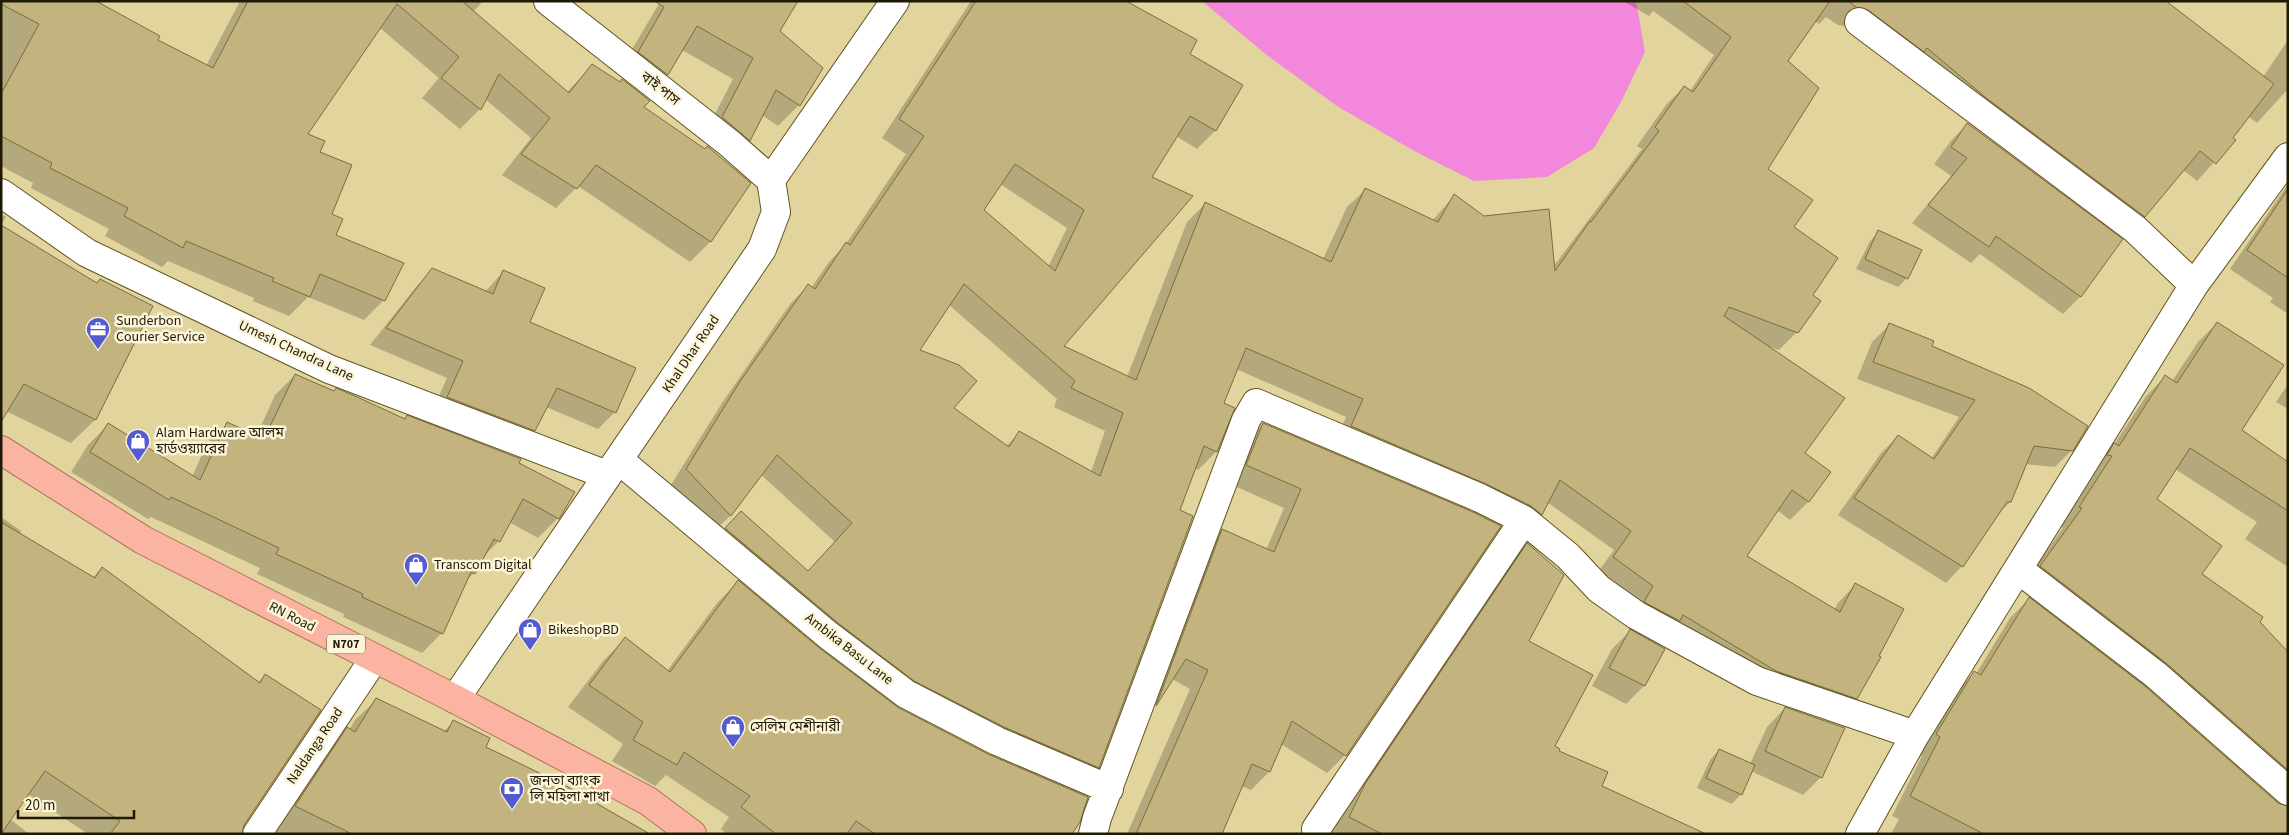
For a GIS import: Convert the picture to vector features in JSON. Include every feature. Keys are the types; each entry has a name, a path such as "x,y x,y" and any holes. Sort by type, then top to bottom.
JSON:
{"highway":[{"name":"RN Road","path":"1,450 143,540 456,699 648,802 692,834"}],"street":[{"name":"বাই পাস","path":"548,1 729,143 771,180"},
{"path":"771,180 896,1"},
{"path":"1859,22 2134,229 2194,284"},
{"path":"1860,834 1915,735 2194,284 2288,157"},
{"name":"Khal Dhar Road","path":"456,699 762,249 776,212 771,180"},
{"name":"Umesh Chandra Lane","path":"1,193 88,253 329,369 613,468"},
{"path":"1093,834 1096,818 1109,789 1246,420 1256,403 1480,498 1524,520 1568,556 1599,589 1636,615 1757,681 1915,735"},
{"name":"Ambika Basu Lane","path":"613,468 906,694 997,741 1109,789"},
{"path":"1315,832 1524,520"},
{"path":"2018,569 2156,675 2288,791"},
{"name":"Naldanga Road","path":"257,834 374,658"}],"shaded area":[{"path":"1202,1 1636,1 1645,52 1621,102 1594,148 1547,177 1474,181 1416,152 1337,106 1268,56"}],"building":[{"path":"1,1 96,1 160,36 158,40 213,68 248,1 462,1 569,93 592,64 620,82 622,79 650,101 644,107 705,149 707,146 751,183 711,242 596,165 577,189 521,154 550,118 499,74 481,110 441,78 459,57 397,4 308,134 325,141 320,152 352,165 332,214 343,219 336,235 404,263 385,301 320,274 310,297 272,281 274,278 186,241 183,248 124,216 128,208 50,168 52,163 1,136 1,94 39,24 1,4"},
{"path":"654,1 798,1 780,31 823,68 800,106 776,90 750,141 722,117 753,58 697,26 668,75 638,52 664,7"},
{"path":"976,1 1126,1 1197,40 1190,54 1243,85 1216,131 1190,116 1152,177 1193,196 1064,346 1136,380 1205,202 1331,262 1365,188 1438,222 1454,194 1484,216 1549,209 1555,271 1590,221 1659,131 1655,127 1684,86 1693,92 1731,37 1683,1 1830,1 1788,61 1819,88 1768,169 1813,200 1794,227 1838,258 1813,295 1821,301 1798,333 1729,307 1724,316 1845,398 1805,453 1831,472 1809,502 1792,490 1747,556 1840,612 1855,583 1904,609 1879,656 1881,657 1857,699 1776,671 1683,615 1680,621 1644,602 1653,586 1613,557 1631,531 1560,480 1542,515 1531,506 1486,484 1351,426 1363,399 1246,348 1224,403 1235,408 1217,452 1204,446 1180,510 1193,516 1099,768 1004,727 914,681 838,623 725,528 741,511 808,571 852,523 777,455 731,516 686,469 739,383 808,284 815,289 846,242 850,245 924,136 899,119","holes":["1015,164 1084,210 1055,271 984,210","964,284 1075,381 1071,388 1123,413 1100,476 1019,431 1009,447 954,408 977,381 959,365 920,350"]},
{"path":"1848,1 2166,1 2274,84 2233,138 2236,140 2216,164 2200,151 2145,217 1985,97 1927,48 1924,52 1868,10 1856,7"},
{"path":"1967,123 2123,239 2081,297 1996,236 1989,247 1928,205 1967,158 1951,147"},
{"path":"2288,189 2288,278 2247,250"},
{"path":"1,225 97,283 100,279 153,306 96,420 24,384 1,422"},
{"path":"1878,230 1922,250 1908,279 1865,259"},
{"path":"432,268 493,294 503,270 545,288 530,322 636,368 616,413 557,388 535,431 447,397 463,361 386,328"},
{"path":"2217,322 2284,365 2242,430 2288,462 2288,511 2190,448 2157,499 2222,546 2202,574 2263,617 2260,622 2288,652 2288,770 2166,663 2040,566 2082,508 2079,507 2112,456 2107,455 2114,443 2119,446 2165,375 2177,383"},
{"path":"1889,323 1934,341 1932,346 2029,388 2088,426 2073,451 2034,446 2011,502 2007,502 1963,567 1854,498 1898,435 1934,459 1975,400 1873,362"},
{"path":"295,374 334,391 336,388 405,419 407,415 521,459 519,463 575,492 559,519 523,499 500,542 494,539 475,574 471,572 443,634 362,597 363,594 276,554 279,548 171,497 169,500 90,452 108,423 200,480 227,422 264,439"},
{"path":"1263,423 1473,512 1501,526 1346,756 1292,721 1270,772 1252,764 1222,834 1136,834 1208,670 1186,659 1156,706 1222,529 1274,552 1301,489 1246,465"},
{"path":"1,522 95,578 102,567 260,683 265,674 321,710 244,825 242,834 110,834 120,821 45,771 1,834"},
{"path":"1527,543 1564,575 1529,641 1593,675 1555,746 1560,749 1559,751 1608,772 1602,786 1706,834 1382,834 1349,817 1365,784"},
{"path":"738,580 818,647 899,708 990,755 1088,797 1080,822 1072,834 875,834 856,821 847,834 776,834 741,807 750,796 684,752 677,765 633,740 643,722 589,685 625,637 670,672"},
{"path":"2029,597 2146,687 2278,803 2288,806 2288,834 1984,834 1910,796 1940,737 1936,734 1974,671 1981,675"},
{"path":"1630,629 1665,649 1645,686 1609,668"},
{"path":"376,698 447,732 453,720 490,738 486,747 566,786 650,834 352,834 295,806 347,727 355,732"},
{"path":"1785,707 1845,728 1822,778 1765,751"},
{"path":"1719,749 1755,765 1742,795 1706,778"}],"place":[{"name":"Sunderbon Courier Service","path":"98,350"},
{"name":"Alam Hardware আলম হার্ডওয়্যারের","path":"138,462"},
{"name":"Transcom Digital","path":"416,586"},
{"name":"BikeshopBD","path":"530,651"},
{"name":"সেলিম মেশীনারী","path":"733,748"},
{"name":"জনতা ব্যাংক লি মহিলা শাখা","path":"512,810"}]}
